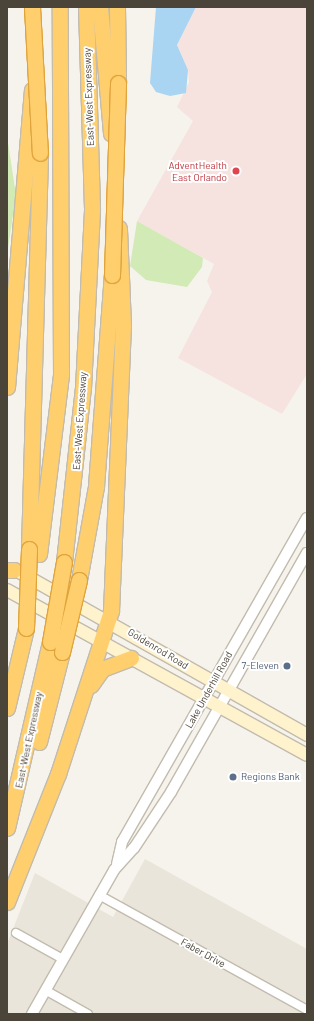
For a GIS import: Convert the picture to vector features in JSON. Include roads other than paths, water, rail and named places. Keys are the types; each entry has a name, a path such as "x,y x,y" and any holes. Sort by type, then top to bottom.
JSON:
{"highway":[{"path":"32,7 40,153 34,551"},
{"path":"7,387 38,7"},
{"path":"7,708 26,628 34,551 61,374 60,7"},
{"name":"East-West Expressway","path":"7,828 19,788 50,642 64,562 83,388 92,208 86,7"},
{"path":"7,902 86,692 100,641 108,620 115,554 123,325 100,7"},
{"path":"19,788 32,765 62,652 79,580 96,486 112,275 118,83 117,7"},
{"path":"86,692 102,669 131,658"}],"main road":[{"name":"Goldenrod Road","path":"9,568 108,620 307,735"},
{"name":"Goldenrod Road","path":"7,590 205,697 307,755"}],"street":[{"name":"Lake Underhill Road","path":"117,864 122,842 307,518"},
{"name":"Lake Underhill Road","path":"32,1014 117,864 153,820 229,691 307,553"},
{"name":"Faber Drive","path":"99,895 307,1010"},
{"path":"16,933 63,959"},
{"path":"45,990 88,1014"}],"water":[{"path":"156,7 196,7 177,45 188,70 186,93 170,96 156,92 150,83"}],"place":[{"name":"AdventHealth East Orlando","path":"236,171"},
{"name":"7-Eleven","path":"287,666"},
{"name":"Regions Bank","path":"233,777"}]}
